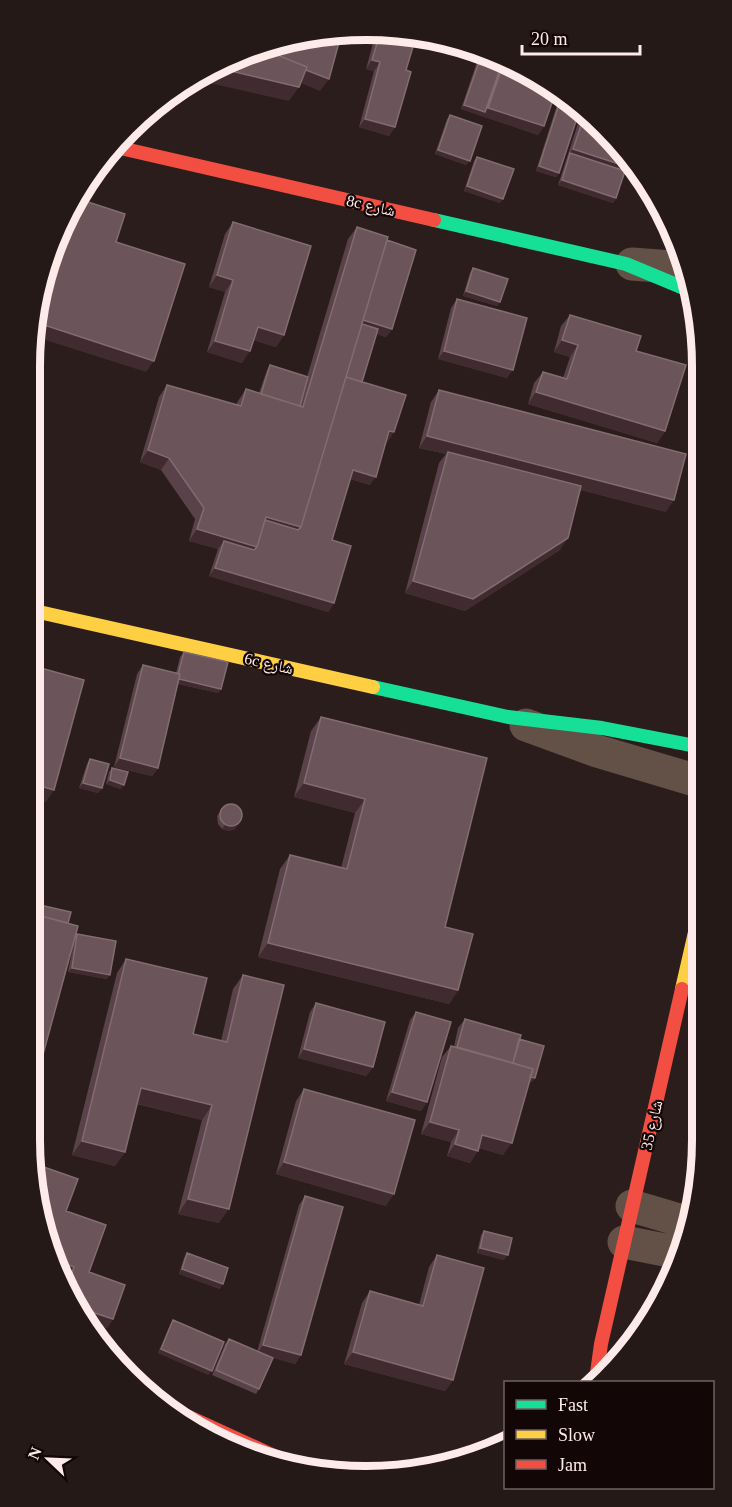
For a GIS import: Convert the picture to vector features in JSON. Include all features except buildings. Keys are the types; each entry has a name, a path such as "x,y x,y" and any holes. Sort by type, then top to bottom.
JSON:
{"street":[{"name":"8c شارع","path":"123,149 626,264 676,267"},
{"name":"8c شارع","path":"626,264 681,287"},
{"name":"6c شارع","path":"40,612 508,717 602,728 692,745"},
{"name":"6c شارع","path":"508,717 597,751 692,779"},
{"name":"شارع 35","path":"597,1370 601,1344 692,945"},
{"path":"632,1206 681,1221"},
{"path":"624,1242 672,1251"},
{"name":"شارع 35","path":"585,1381 601,1344"},
{"path":"208,1426 253,1446"}],"traffic: fast":[{"path":"434,220 626,264 681,287"},
{"path":"373,687 508,717 602,728 692,745"}],"traffic: slow":[{"path":"40,612 373,687"},
{"path":"682,989 692,945"}],"traffic: jam":[{"path":"123,149 434,220"},
{"path":"597,1370 601,1344 682,989"},
{"path":"208,1426 253,1446"}]}
